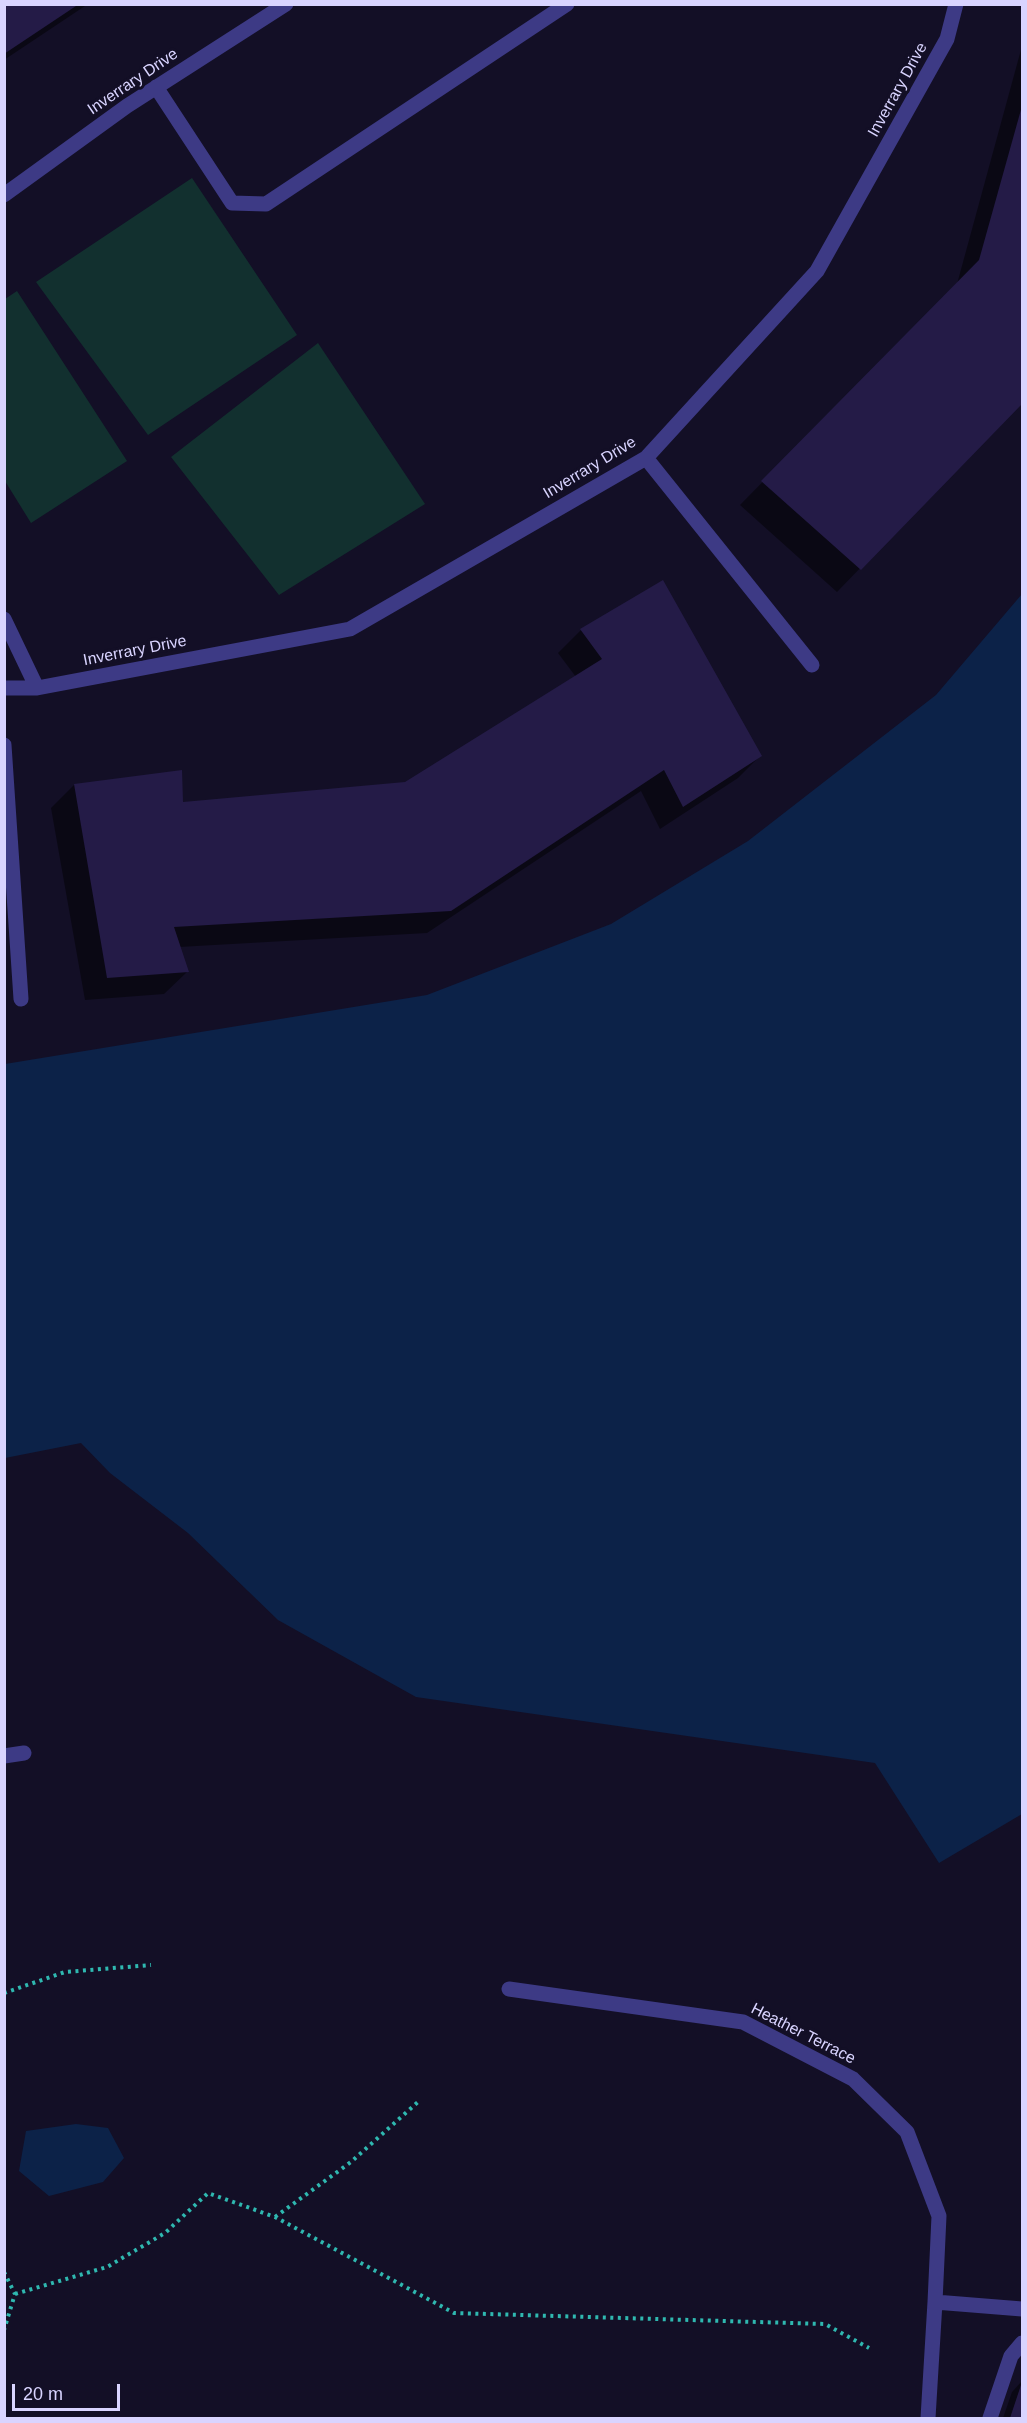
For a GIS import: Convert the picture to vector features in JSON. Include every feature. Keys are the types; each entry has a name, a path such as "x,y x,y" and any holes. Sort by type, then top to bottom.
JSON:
{"street":[{"name":"Inverrary Drive","path":"4,195 156,87 286,4"},
{"path":"156,87 232,203 266,204 567,4"},
{"name":"Inverrary Drive","path":"4,688 37,688 350,629 646,458 817,271 947,39 956,4"},
{"path":"646,458 812,665"},
{"path":"4,619 37,688"},
{"path":"4,745 21,999"},
{"path":"4,1756 24,1753"},
{"name":"Heather Terrace","path":"509,1989 743,2022 853,2079 907,2132 939,2216 928,2418"},
{"path":"935,2302 1023,2309"},
{"path":"990,2418 1011,2356 1023,2343"}],"path":[{"path":"4,1993 64,1972 152,1965"},
{"path":"275,2217 351,2162 419,2101"},
{"path":"15,2294 107,2267 165,2233 208,2193 275,2217 454,2313 825,2324 869,2348"},
{"path":"4,2272 15,2294 4,2330"}],"green space":[{"path":"192,178 297,335 148,435 36,282"},
{"path":"17,291 127,461 31,523 5,481 5,299"},
{"path":"318,343 425,504 279,595 171,457"}],"water":[{"path":"1022,594 1022,1814 939,1863 875,1763 416,1697 278,1620 188,1533 110,1473 81,1443 5,1458 5,1064 427,995 611,924 748,841 936,695"},
{"path":"76,2124 108,2128 124,2158 103,2182 49,2196 19,2171 26,2131"}],"building":[{"path":"4,4 79,4 4,54"},
{"path":"1022,106 1022,404 861,570 761,481 979,260"},
{"path":"663,580 762,756 683,807 664,770 451,911 174,927 189,972 107,978 74,784 182,770 183,802 405,782 602,659 580,629"},
{"path":"1022,2382 1022,2418 1010,2418"}]}
